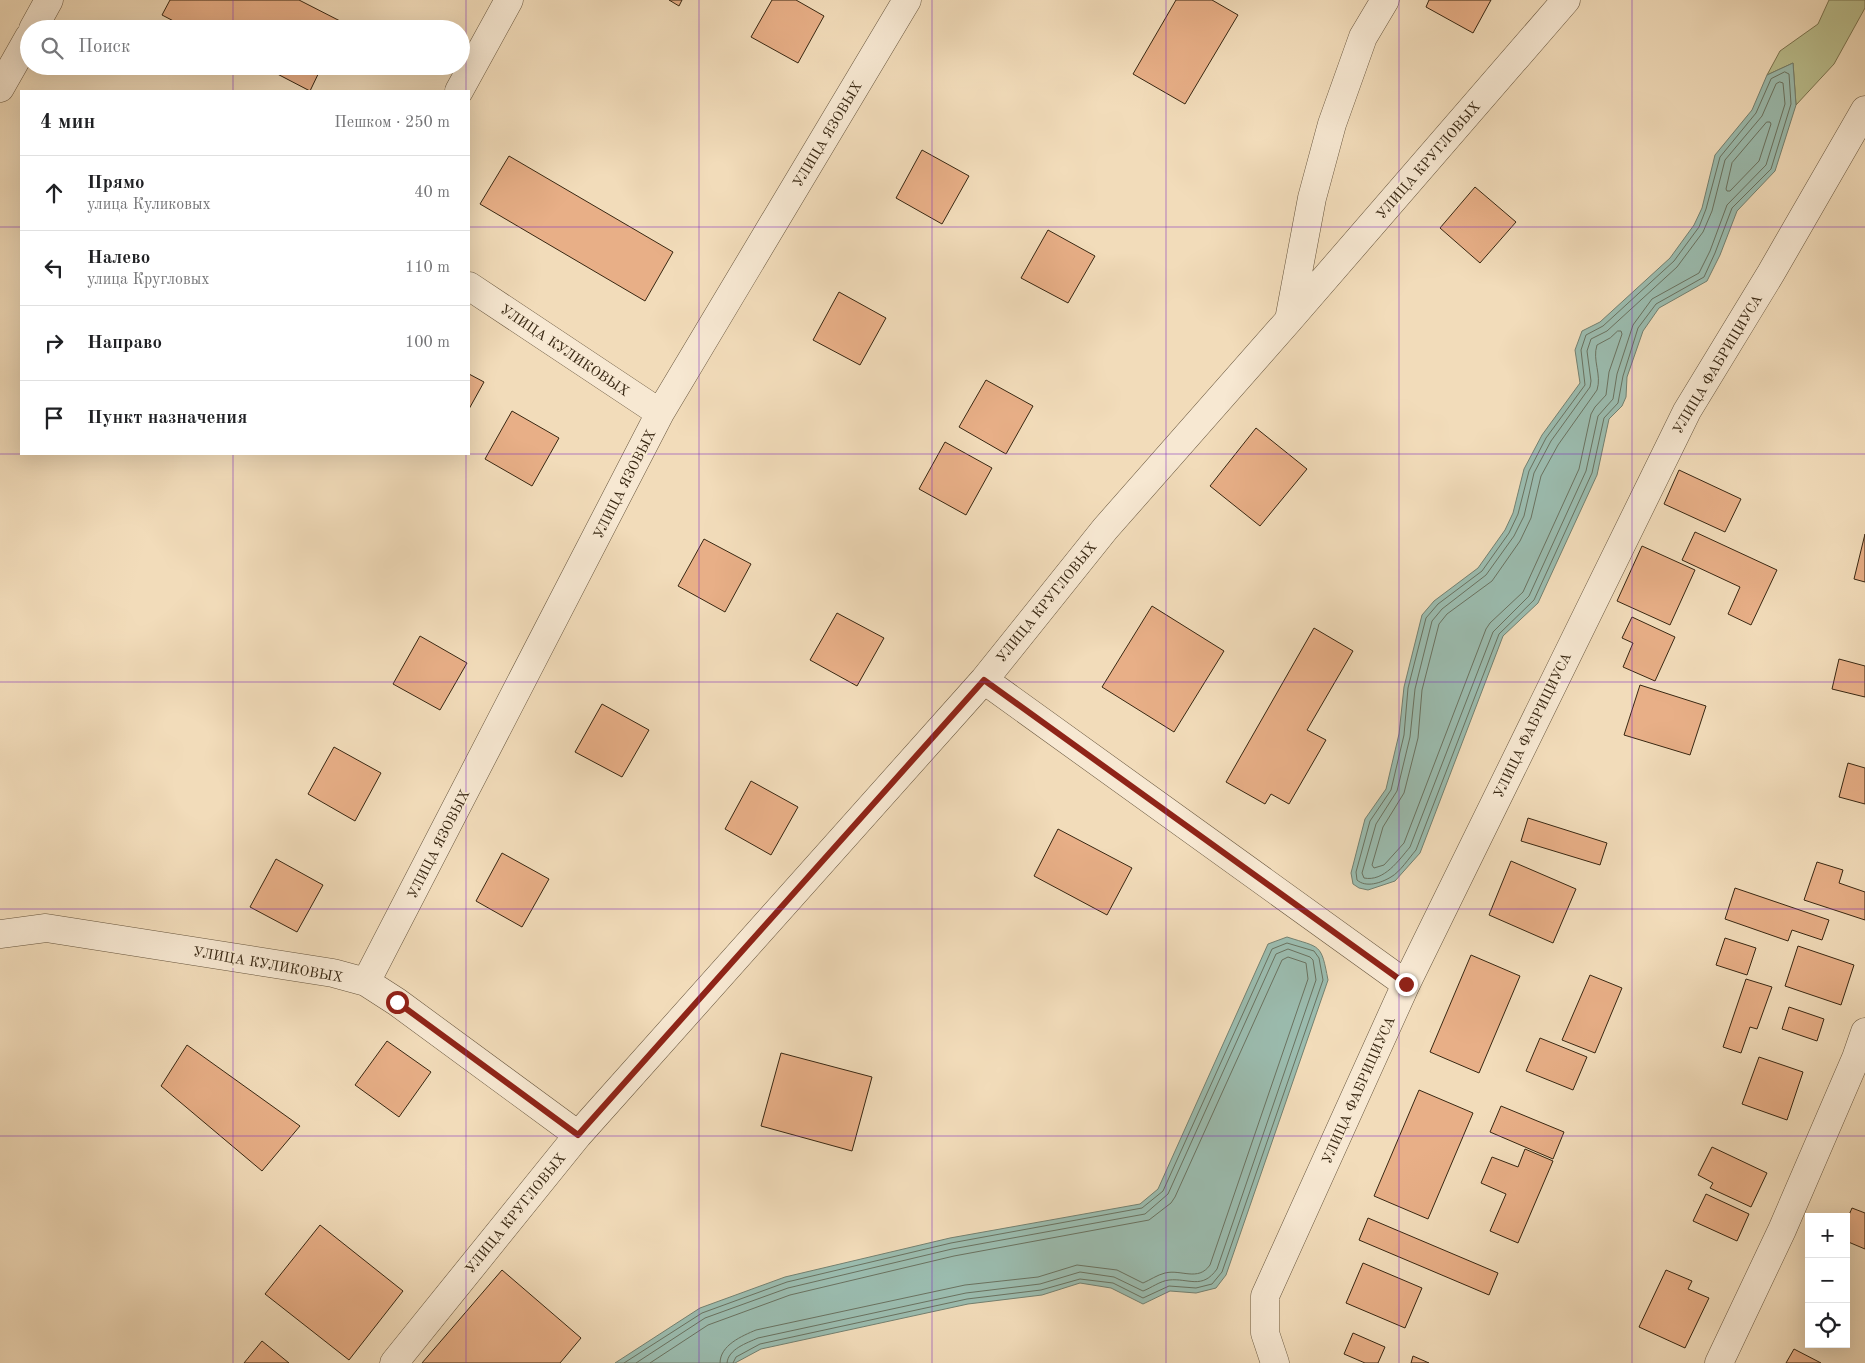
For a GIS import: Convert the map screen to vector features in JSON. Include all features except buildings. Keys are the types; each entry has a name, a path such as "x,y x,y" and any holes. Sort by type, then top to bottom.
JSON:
{"street":[{"path":"38,20 49,0"},
{"path":"470,71 509,0"},
{"name":"УЛИЦА ЯЗОВЫХ","path":"366,982 660,413 907,0"},
{"path":"1289,320 1312,198 1332,124 1362,38 1385,0"},
{"name":"УЛИЦА КРУГЛОВЫХ","path":"394,1363 578,1135 984,680 1105,529 1566,0"},
{"path":"0,88 20,53"},
{"path":"460,90 468,75"},
{"name":"УЛИЦА ФАБРИЦИУСА","path":"1275,1363 1265,1333 1265,1296 1406,984 1687,411 1771,273 1865,110"},
{"name":"УЛИЦА КУЛИКОВЫХ","path":"470,287 660,413"},
{"path":"984,680 1406,984"},
{"name":"УЛИЦА КУЛИКОВЫХ","path":"0,934 46,928 333,973 366,982 397,1002 578,1135"},
{"path":"1719,1363 1860,1060 1865,1032"}],"green space":[{"path":"1829,0 1865,0 1865,8 1834,64 1796,105 1793,63 1767,75 1780,51 1818,24"}],"water":[{"path":"1793,63 1796,105 1775,171 1737,211 1720,255 1707,281 1659,308 1643,331 1627,377 1626,397 1622,406 1609,419 1597,475 1538,603 1503,636 1420,853 1395,881 1368,890 1359,888 1353,884 1351,873 1365,819 1386,789 1399,734 1404,687 1422,615 1434,601 1478,568 1505,530 1513,513 1524,469 1542,435 1580,383 1575,350 1582,331 1600,322 1670,258 1694,225 1702,208 1715,155 1752,110 1767,75"},
{"path":"1287,937 1307,943 1318,949 1323,959 1328,980 1226,1275 1216,1288 1196,1293 1170,1291 1143,1304 1111,1288 1080,1283 1042,1295 968,1304 761,1349 735,1363 615,1363 700,1308 785,1277 950,1238 1140,1204 1158,1189 1268,944"}],"route":[{"path":"397,1002 578,1135 984,680 1406,984"}]}
